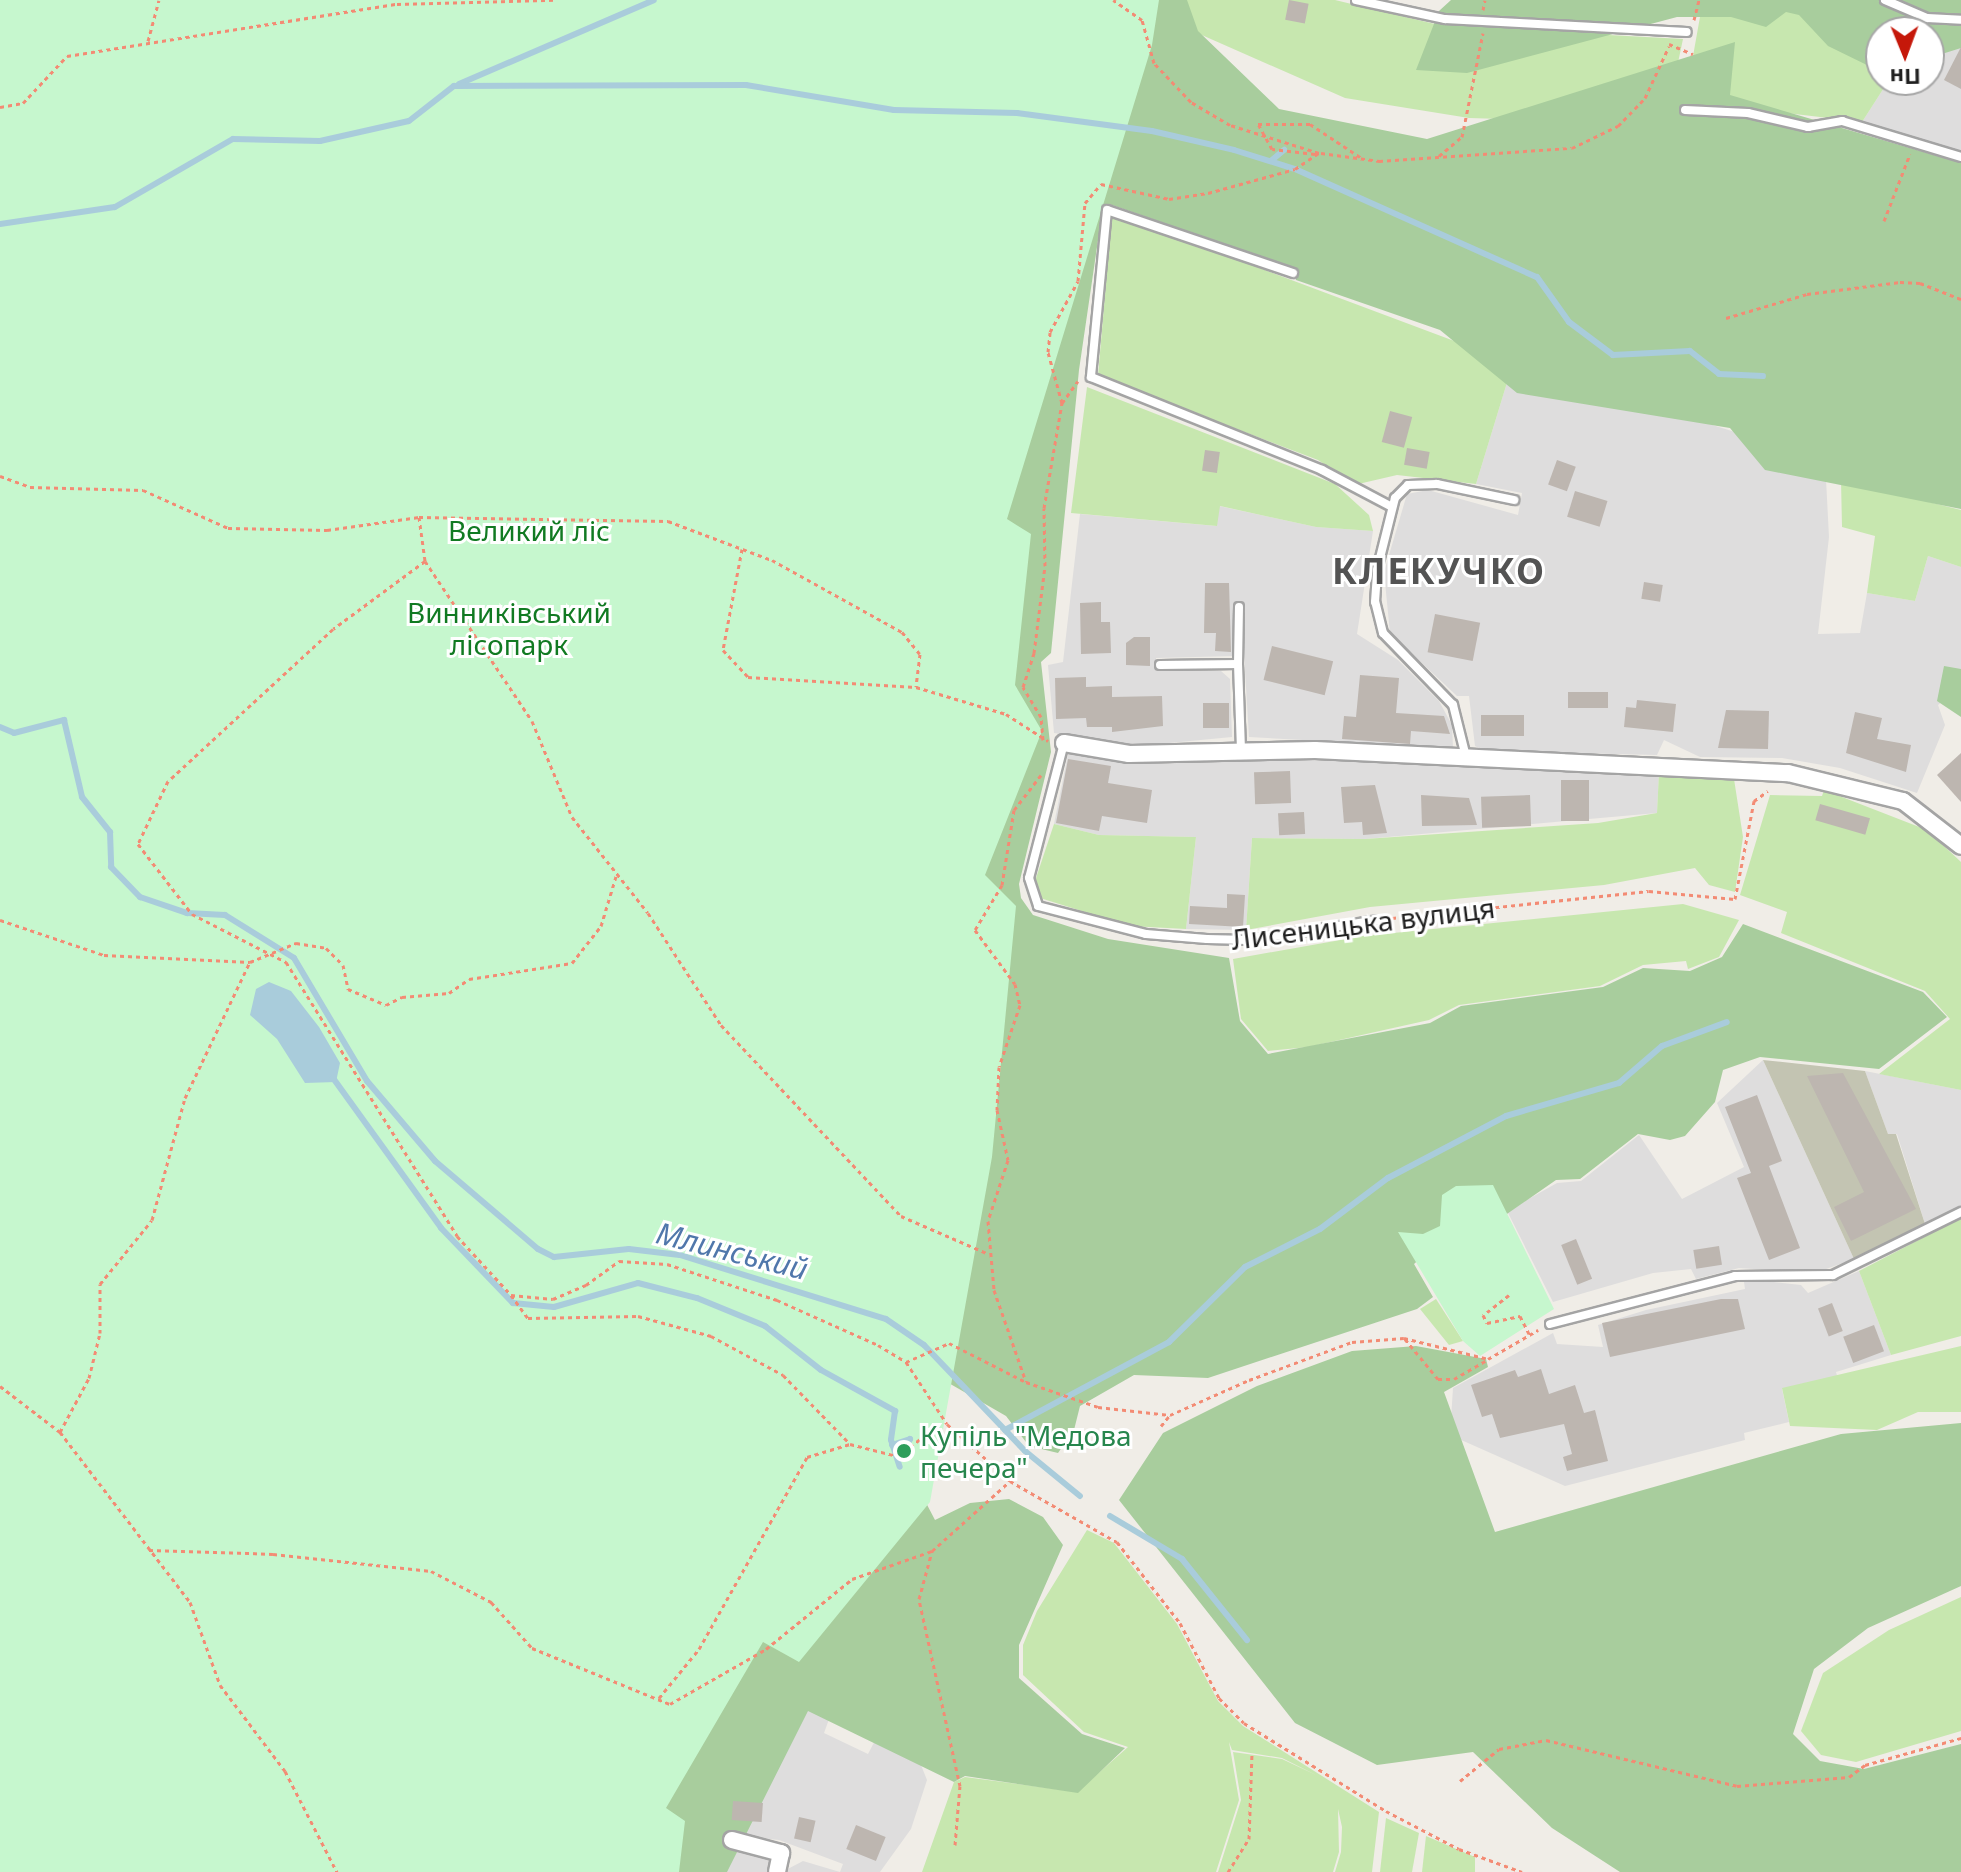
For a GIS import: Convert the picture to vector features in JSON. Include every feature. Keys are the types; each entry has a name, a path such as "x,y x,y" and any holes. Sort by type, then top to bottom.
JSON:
{"street":[{"path":"1064,743 1129,754 1241,749 1788,773 1903,801 1961,846"},
{"path":"732,1840 781,1853 777,1872"}],"lane":[{"path":"1356,0 1484,22 1687,32"},
{"path":"1885,0 1927,18 1961,20"},
{"path":"1685,110 1748,113 1808,127 1842,121 1961,157"},
{"path":"1293,273 1107,210 1091,377 1322,470 1392,507"},
{"path":"1466,758 1453,705 1377,620 1377,570 1392,507 1401,491 1417,483 1514,500"},
{"path":"1239,607 1241,749"},
{"path":"1160,665 1238,664"},
{"name":"Лисеницька вулиця","path":"1064,743 1029,878 1038,906 1146,934 1207,939 1248,940 1378,920"},
{"path":"1550,1324 1735,1276 1833,1275 1961,1212"}],"path":[{"path":"148,41 159,0"},
{"path":"0,107 23,103 67,56 397,4 555,0"},
{"path":"1113,0 1142,20 1154,63 1191,102 1260,135 1317,154"},
{"path":"1687,32 1699,0"},
{"path":"1436,158 1462,137 1484,22"},
{"path":"1663,32 1669,44 1693,54"},
{"path":"1260,135 1283,153 1364,160 1547,153 1599,137 1645,98 1669,44"},
{"path":"1260,135 1263,120 1310,124 1364,160"},
{"path":"1884,221 1913,143"},
{"path":"1062,403 1049,367 1050,332 1078,281 1085,203 1101,184 1169,199 1279,175 1317,154"},
{"path":"1726,318 1807,294 1900,282 1920,283 1961,299"},
{"path":"1043,740 1041,717 1023,687 1034,653 1045,566 1044,508 1062,403 1070,387 1087,381"},
{"path":"0,476 30,487 143,490 228,528 327,530 419,517 668,521 742,549 902,632 920,654 916,687"},
{"path":"419,517 425,561 532,721 572,817 617,873 758,1071 901,1216 989,1254"},
{"path":"742,549 723,650 748,677 916,687 1006,714 1043,740 1064,743 1014,810 1002,885 975,930 1015,984 1020,1005 999,1067 997,1110 1008,1160 988,1221 989,1254 1002,1322 1026,1382"},
{"path":"425,561 333,629 168,781 138,844 192,914 286,962 457,1236 528,1318 638,1316 711,1336 783,1375 850,1444"},
{"name":"Лисеницька вулиця","path":"1378,920 1649,891 1735,899 1754,801 1762,792 1781,792"},
{"path":"60,1432 89,1378 100,1333 100,1284 152,1220 185,1098 250,962 267,951 296,943 326,948 343,965 348,989 386,1005 402,997 449,993 469,979 572,963 601,926 617,873"},
{"path":"0,920 104,955 250,962"},
{"path":"511,1295 553,1299 586,1285 619,1261 667,1264 777,1300 906,1362 958,1433 1010,1481 1117,1542 1180,1623 1219,1698 1244,1723 1386,1811 1450,1839 1459,1849 1522,1872"},
{"path":"1509,1295 1483,1315 1487,1323 1520,1316 1529,1334"},
{"path":"1404,1338 1438,1379 1454,1379 1550,1324"},
{"path":"906,1362 949,1343 1026,1382 1098,1407 1170,1415 1352,1342 1404,1338 1488,1359"},
{"path":"0,1386 60,1432 190,1602 220,1685 285,1771 337,1872"},
{"path":"1161,1426 1170,1415"},
{"path":"658,1699 699,1649 807,1457 850,1444 897,1456 922,1438 958,1433"},
{"path":"149,1550 273,1554 431,1571 491,1602 532,1648 670,1704 718,1681 852,1579 932,1551 1010,1481"},
{"path":"932,1551 919,1599 960,1786 955,1845"},
{"path":"1460,1781 1499,1749 1546,1740 1737,1786 1849,1777 1865,1765 1961,1738"},
{"path":"1228,1872 1249,1839 1252,1754"}],"shaded area":[{"path":"1945,31 1961,39 1961,151 1862,122 1879,96 1945,96"},
{"path":"1513,363 1825,460 1829,537 1818,634 1860,633 1867,593 1915,601 1928,556 1961,567 1961,686 1938,705 1945,725 1917,793 1840,768 1782,758 1700,757 1664,740 1657,755 1485,751 1475,746 1469,696 1457,696 1390,633 1384,572 1407,494 1428,490 1518,515 1522,493 1476,484"},
{"path":"1219,506 1316,527 1373,531 1357,634 1398,660 1439,701 1452,725 1453,748 1249,737 1241,605 1234,606 1234,656 1156,658 1156,671 1221,671 1230,679 1232,737 1138,746 1054,733 1048,665 1063,662 1080,514 1216,526"},
{"path":"1068,754 1134,764 1310,760 1659,772 1657,813 1365,839 1252,838 1246,930 1186,929 1196,837 1099,835 1054,824"},
{"path":"1763,1060 1854,1259 1815,1273 1739,1268 1696,1279 1691,1269 1653,1273 1553,1302 1507,1211 1557,1183 1581,1181 1639,1135 1682,1199 1744,1167 1717,1103"},
{"path":"1763,1060 1865,1071 1888,1134 1896,1134 1925,1224 1854,1259"},
{"path":"1865,1071 1961,1090 1961,1207 1925,1224 1897,1134 1888,1134"},
{"path":"1859,1271 1891,1355 1836,1372 1838,1379 1782,1389 1789,1422 1744,1433 1745,1440 1565,1486 1450,1435 1453,1388 1553,1333 1557,1344 1603,1347 1598,1325 1646,1310 1745,1289 1744,1282 1756,1280 1801,1285 1808,1293"},
{"path":"852,1656 824,1733 868,1754 881,1729 915,1750 927,1780 911,1829 880,1872 840,1872 843,1864 779,1840 708,1833 740,1742"},
{"path":"732,1844 777,1858 771,1872 688,1872"},
{"path":"803,1861 840,1872 782,1872"}],"green space":[{"name":"Винниківський лісопарк","path":"0,0 1187,0 1198,31 1279,109 1427,139 1735,42 1730,95 1961,163 1961,509 1765,470 1730,428 1517,393 1440,330 1296,280 1296,269 1109,204 1102,213 1079,370 1051,653 1041,662 1051,752 1019,884 1021,898 1033,915 1108,939 1229,958 1240,1021 1268,1054 1430,1023 1461,1006 1603,987 1643,968 1690,971 1722,957 1743,924 1923,992 1947,1017 1879,1069 1760,1057 1723,1070 1715,1102 1685,1136 1670,1140 1638,1134 1580,1179 1556,1180 1491,1225 1427,1252 1414,1264 1433,1297 1417,1309 1208,1378 1134,1375 1080,1406 1074,1430 1058,1453 1029,1446 1006,1416 886,1347 911,1474 935,1520 970,1503 1009,1499 1043,1517 1063,1545 1019,1645 1019,1678 1082,1734 1125,1748 1078,1793 965,1776 954,1782 808,1711 727,1872 0,1872"},
{"name":"Винниківський лісопарк","path":"0,0 1159,0 1152,45 1007,519 1031,534 1015,685 1042,731 985,875 1016,906 992,1157 930,1502 799,1662 763,1642 666,1808 685,1821 679,1872 0,1872"},
{"path":"1176,0 1335,0 1443,26 1683,39 1665,124 1469,118 1345,98 1170,21"},
{"path":"1451,0 1961,0 1961,48 1945,53 1945,16 1865,16 1865,64 1828,46 1799,15 1786,12 1766,27 1731,17 1677,17 1467,73 1416,70 1439,11"},
{"path":"1703,0 1867,0 1874,16 1865,16 1865,96 1879,96 1862,122 1685,101"},
{"path":"1112,213 1513,363 1476,484 1397,475 1354,485 1318,460 1098,376"},
{"path":"1087,387 1335,484 1369,515 1373,531 1316,527 1220,506 1217,526 1071,513"},
{"path":"1841,480 1961,510 1961,567 1928,556 1915,601 1867,593 1875,536 1842,527"},
{"path":"1944,666 1961,669 1961,717 1937,701"},
{"path":"1659,772 1734,779 1743,837 1735,892 1709,885 1695,868 1604,885 1370,907 1246,930 1252,838 1365,839 1598,823 1657,813"},
{"path":"1824,790 1927,830 1961,862 1961,1090 1879,1074 1950,1019 1925,991 1781,933 1787,912 1740,895 1770,795 1822,796"},
{"path":"1054,824 1099,835 1196,837 1186,929 1130,926 1040,898 1034,884"},
{"path":"1683,904 1739,920 1719,957 1688,969 1686,961 1643,965 1600,986 1459,1005 1429,1020 1308,1047 1268,1051 1241,1019 1233,959 1363,936"},
{"path":"1493,1185 1554,1309 1480,1356 1463,1341 1398,1232 1423,1234 1440,1226 1442,1195 1456,1186"},
{"path":"1961,1218 1961,1336 1891,1355 1859,1271"},
{"path":"1436,1299 1463,1341 1449,1345 1420,1309"},
{"path":"1416,1346 1486,1359 1488,1367 1444,1392 1495,1532 1841,1434 1961,1423 1961,1586 1868,1628 1814,1669 1793,1734 1820,1761 1864,1769 1961,1744 1961,1872 1620,1872 1552,1828 1473,1752 1377,1765 1295,1723 1119,1500 1163,1433 1257,1386 1352,1351"},
{"path":"1961,1346 1961,1412 1918,1412 1877,1430 1790,1426 1782,1388"},
{"path":"1087,1530 1114,1543 1177,1624 1218,1701 1243,1726 1379,1812 1372,1872 1335,1872 1341,1852 1342,1827 1338,1809 1339,1852 1333,1872 1218,1872 1241,1800 1233,1752 1282,1759 1316,1775 1282,1758 1232,1750 1229,1742 1239,1800 1216,1872 922,1872 954,1782 965,1777 1077,1792 1128,1747 1084,1732 1023,1675 1023,1645 1037,1611"},
{"path":"1961,1597 1961,1731 1856,1762 1821,1755 1801,1731 1823,1673 1889,1630"},
{"path":"1386,1818 1419,1833 1412,1872 1380,1872"},
{"path":"1426,1836 1475,1857 1475,1872 1422,1872"}],"water":[{"path":"269,982 291,991 319,1027 340,1063 336,1082 305,1083 277,1039 250,1015 256,989"}],"building":[{"path":"1289,0 1309,4 1305,23 1285,20"},
{"path":"1961,47 1961,89 1945,78"},
{"path":"1390,411 1412,417 1404,448 1382,442"},
{"path":"1407,448 1430,452 1427,469 1404,465"},
{"path":"1205,450 1220,452 1217,473 1202,471"},
{"path":"1557,460 1576,467 1567,491 1548,484"},
{"path":"1575,491 1608,501 1600,527 1567,517"},
{"path":"1644,582 1663,585 1660,602 1641,599"},
{"path":"1205,583 1229,583 1231,652 1215,651 1216,633 1204,633"},
{"path":"1101,602 1101,622 1110,622 1111,653 1081,654 1080,603"},
{"path":"1435,614 1480,623 1473,661 1428,652"},
{"path":"1134,637 1150,637 1150,666 1126,665 1126,643"},
{"path":"1272,646 1333,661 1325,695 1264,680"},
{"path":"1360,675 1399,678 1396,713 1444,716 1450,734 1411,731 1410,744 1342,739 1344,716 1356,717"},
{"path":"1086,677 1086,687 1112,686 1112,697 1162,696 1163,726 1112,732 1112,727 1087,727 1086,718 1056,719 1055,678"},
{"path":"1568,692 1608,692 1608,708 1568,708"},
{"path":"1637,700 1676,704 1673,732 1624,727 1626,707 1636,708"},
{"path":"1203,703 1229,703 1229,728 1203,728"},
{"path":"1726,710 1769,711 1768,749 1718,748"},
{"path":"1855,712 1882,718 1877,739 1911,745 1906,772 1846,753"},
{"path":"1481,715 1524,715 1524,736 1481,736"},
{"path":"1961,753 1961,802 1937,775"},
{"path":"1068,759 1111,766 1108,783 1152,790 1147,823 1102,816 1099,831 1056,823"},
{"path":"1290,771 1291,803 1255,804 1254,772"},
{"path":"1561,780 1589,780 1589,821 1561,821"},
{"path":"1375,785 1387,833 1363,835 1362,822 1344,823 1341,787"},
{"path":"1421,795 1469,798 1477,825 1422,826"},
{"path":"1530,795 1531,826 1482,828 1481,797"},
{"path":"1820,804 1870,818 1865,835 1815,820"},
{"path":"1304,812 1305,834 1279,835 1278,813"},
{"path":"1227,894 1245,895 1243,927 1189,924 1190,906 1227,908"},
{"path":"1843,1073 1916,1209 1851,1241 1834,1207 1864,1192 1807,1076"},
{"path":"1757,1095 1782,1161 1769,1166 1800,1248 1769,1260 1737,1178 1751,1173 1725,1107"},
{"path":"1576,1239 1592,1279 1577,1285 1561,1245"},
{"path":"1719,1246 1722,1265 1696,1269 1693,1250"},
{"path":"1721,1299 1738,1299 1745,1329 1610,1357 1602,1323"},
{"path":"1832,1303 1843,1331 1829,1336 1818,1308"},
{"path":"1874,1325 1884,1351 1853,1363 1843,1337"},
{"path":"1541,1369 1549,1394 1575,1385 1584,1413 1595,1410 1608,1461 1567,1471 1563,1457 1572,1454 1564,1424 1500,1438 1492,1414 1482,1417 1471,1385 1515,1370 1518,1377"},
{"path":"733,1801 763,1803 762,1822 732,1820"},
{"path":"799,1817 816,1821 811,1842 794,1838"},
{"path":"856,1825 886,1837 876,1861 846,1849"}],"waterway":[{"path":"459,84 654,0"},
{"path":"0,224 115,207 233,139 320,141 409,121 454,86 746,85 894,110 1017,113 1152,131 1234,150 1295,169 1537,277 1569,322 1613,355 1690,351 1719,374 1763,376"},
{"path":"1272,160 1284,150"},
{"name":"Млинський","path":"0,727 14,733 64,720 82,797 110,832 111,867 140,897 187,913 225,915 294,958 367,1081 435,1161 538,1249 554,1257 629,1249 680,1255 886,1319 924,1345 1025,1451 1080,1496"},
{"path":"1005,1430 1169,1342 1245,1267 1320,1229 1388,1178 1506,1116 1619,1083 1662,1046 1727,1022"},
{"name":"Млинський","path":"333,1078 441,1228 513,1303 554,1307 638,1283 697,1298 765,1326 821,1370 895,1411 891,1440 900,1467"},
{"path":"892,1445 910,1439 904,1451"},
{"name":"Млинський","path":"1110,1516 1182,1559 1247,1640"}],"place":[{"name":"Купіль \"Медова печера\"","path":"904,1451"}],"district":[{"name":"КЛЕКУЧКО","path":"1439,571"}],"park label":[{"name":"Великий ліс","path":"529,530"}]}
